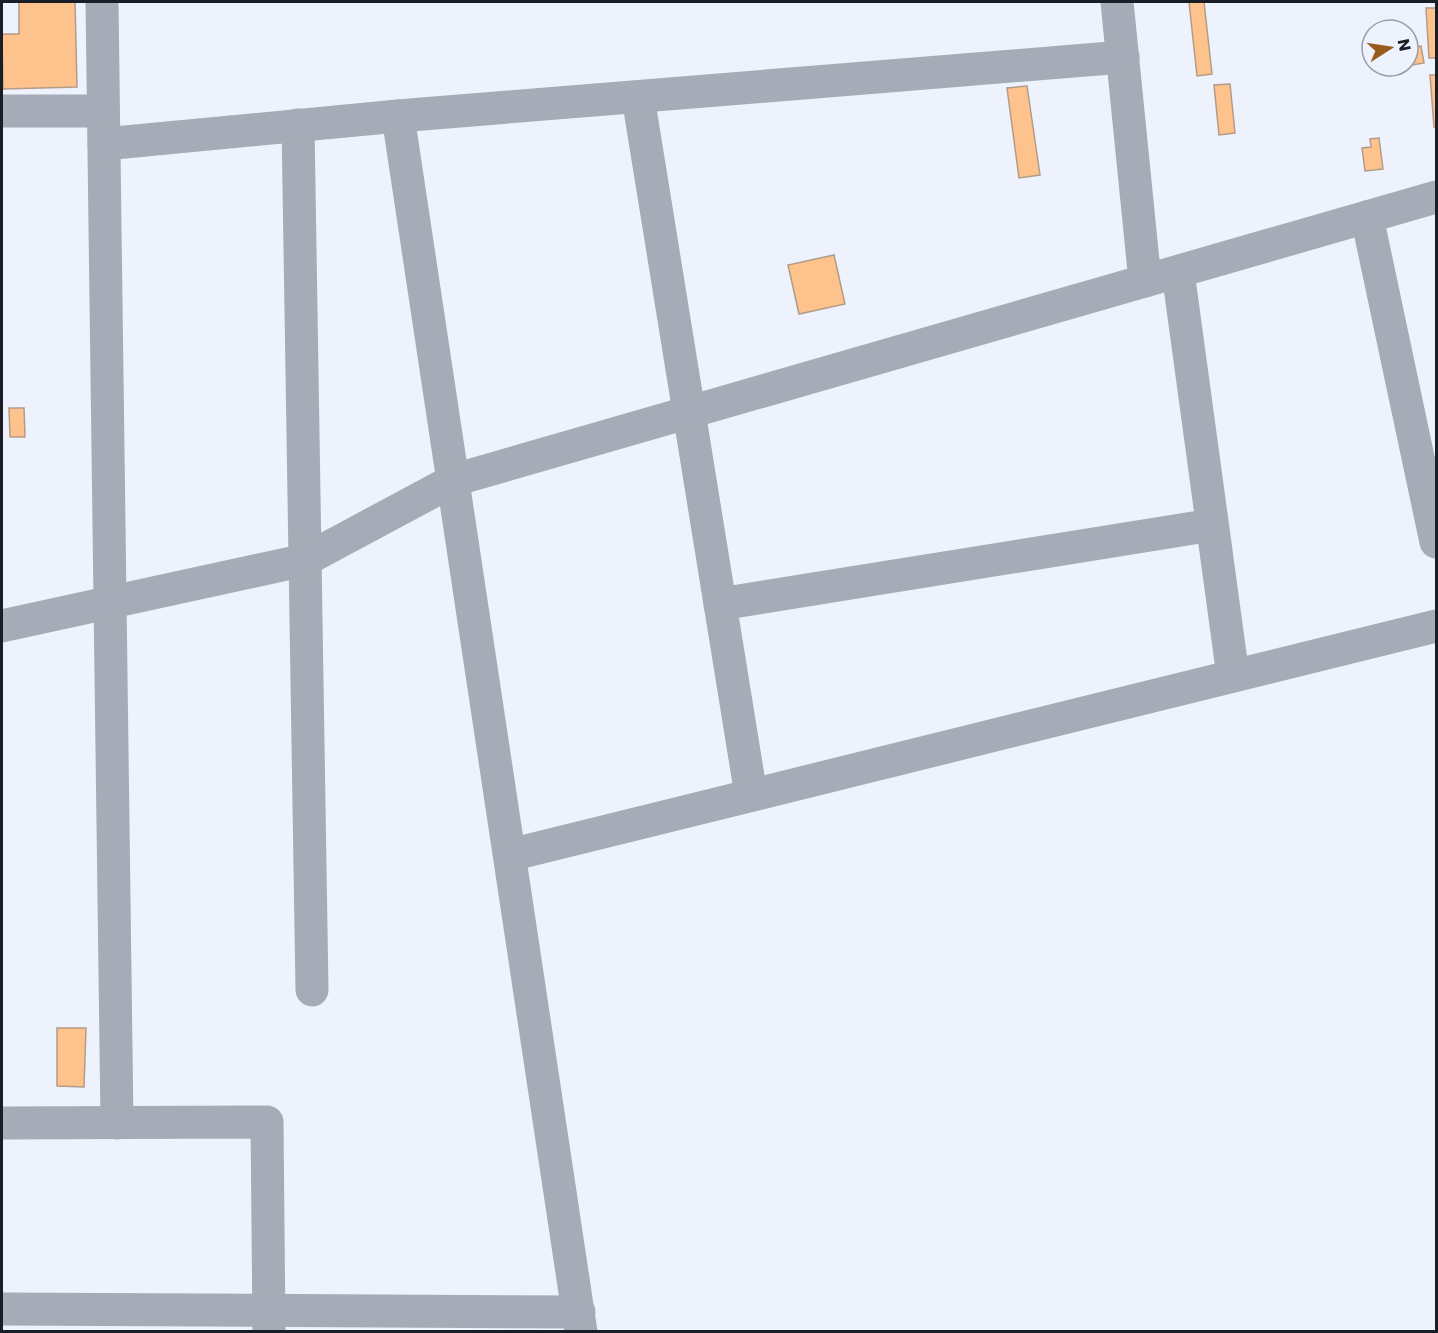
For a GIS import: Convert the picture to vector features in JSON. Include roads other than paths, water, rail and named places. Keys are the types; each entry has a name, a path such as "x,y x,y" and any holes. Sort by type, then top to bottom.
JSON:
{"street":[{"path":"102,2 117,1123"},
{"path":"1117,2 1145,281"},
{"path":"104,144 399,116 1123,57"},
{"path":"638,97 751,795"},
{"path":"2,111 103,111"},
{"path":"2,1309 269,1322 580,1322 399,116"},
{"path":"298,125 312,990"},
{"path":"2,626 305,560 453,480 1437,197"},
{"path":"1367,217 1437,542"},
{"path":"1178,272 1233,676"},
{"path":"720,604 1212,525"},
{"path":"510,855 1437,626"},
{"path":"2,1123 267,1122 269,1322"}]}
